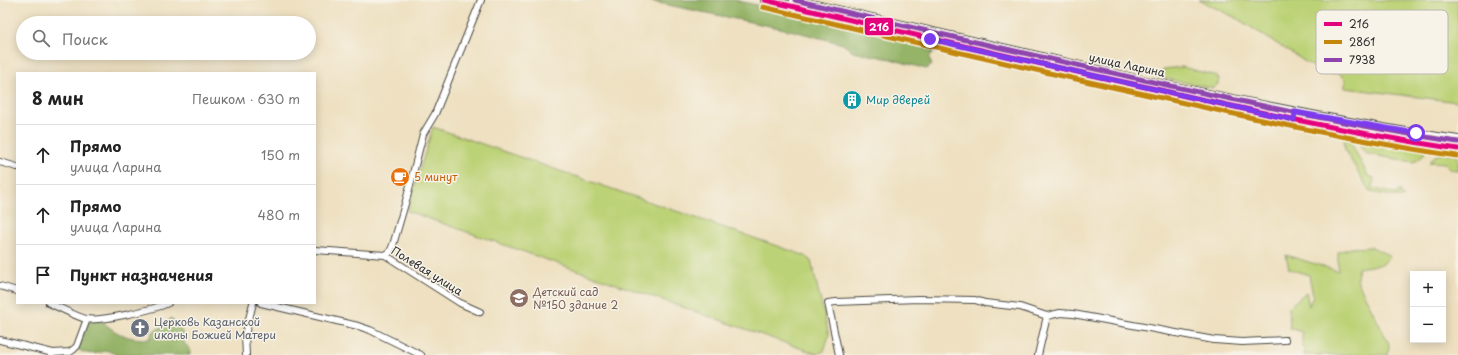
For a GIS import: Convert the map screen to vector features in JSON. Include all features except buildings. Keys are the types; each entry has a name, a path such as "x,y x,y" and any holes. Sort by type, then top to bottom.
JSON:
{"main road":[{"name":"улица Ларина","path":"765,0 936,41 1295,116 1458,140"},
{"name":"улица Ларина","path":"794,0 1232,103"},
{"path":"1295,116 1390,138 1458,149"}],"street":[{"path":"386,255 390,252 397,230 423,134 435,114 481,0"},
{"path":"0,162 16,167"},
{"name":"Полевая улица","path":"316,250 386,255 454,299 480,312"},
{"path":"0,286 16,291"},
{"path":"839,355 828,303 975,300 985,303 1020,306 1047,316 1060,313 1073,314 1214,340 1242,342 1285,340"},
{"path":"51,304 87,319 101,319 148,310 165,304"},
{"path":"246,355 246,335 253,304"},
{"path":"265,304 358,326 370,330 421,355"},
{"path":"1038,355 1047,316"},
{"path":"0,340 53,354 70,353 77,346 87,319"}],"green space":[{"path":"644,0 734,0 919,41 931,46 934,51 929,58 932,65 926,69 891,59 853,52 843,44 794,31"},
{"path":"1199,0 1458,0 1458,102 1345,88 1345,79 1340,74 1448,74 1448,10 1316,10 1316,69 1238,19"},
{"path":"1182,67 1217,76 1219,79 1218,84 1213,88 1162,78 1160,74 1164,69"},
{"path":"433,127 806,256 811,261 829,335 824,351 817,354 407,211"},
{"path":"1344,138 1349,139 1368,176 1374,178 1372,188 1397,194 1398,191 1401,191 1401,195 1404,197 1403,198 1370,192 1345,150"},
{"path":"1363,138 1423,149 1425,152 1423,156 1413,162 1367,154 1361,148 1360,142"},
{"path":"1442,153 1458,155 1458,170 1449,169 1446,163 1429,162 1435,156"},
{"path":"1372,247 1390,256 1383,264 1358,268 1357,280 1389,344 1388,355 1304,355 1304,346 1302,348 1302,332 1290,328 1289,307 1306,292 1309,306 1313,296 1309,275 1289,269 1286,255 1338,271 1338,252 1351,248"},
{"path":"171,318 182,332 184,343 190,349 190,355 118,355 106,350 91,354 78,349 89,321 102,321 113,330 124,336 150,339 152,333 167,323"}],"transit line":[{"name":"216","path":"765,0 1257,112 1377,136 1458,149"},
{"name":"7938","path":"795,0 970,41 1300,114 1458,142"},
{"name":"2861","path":"763,7 1255,119 1376,143 1457,156"}],"place":[{"name":"Мир дверей","path":"852,100"},
{"name":"5 минут","path":"400,177"},
{"name":"Детский сад №150 здание 2","path":"519,298"},
{"name":"Церковь Казанской иконы Божией Матери","path":"140,328"}],"route":[{"path":"930,39 1294,120 1295,112 1416,133"}]}
